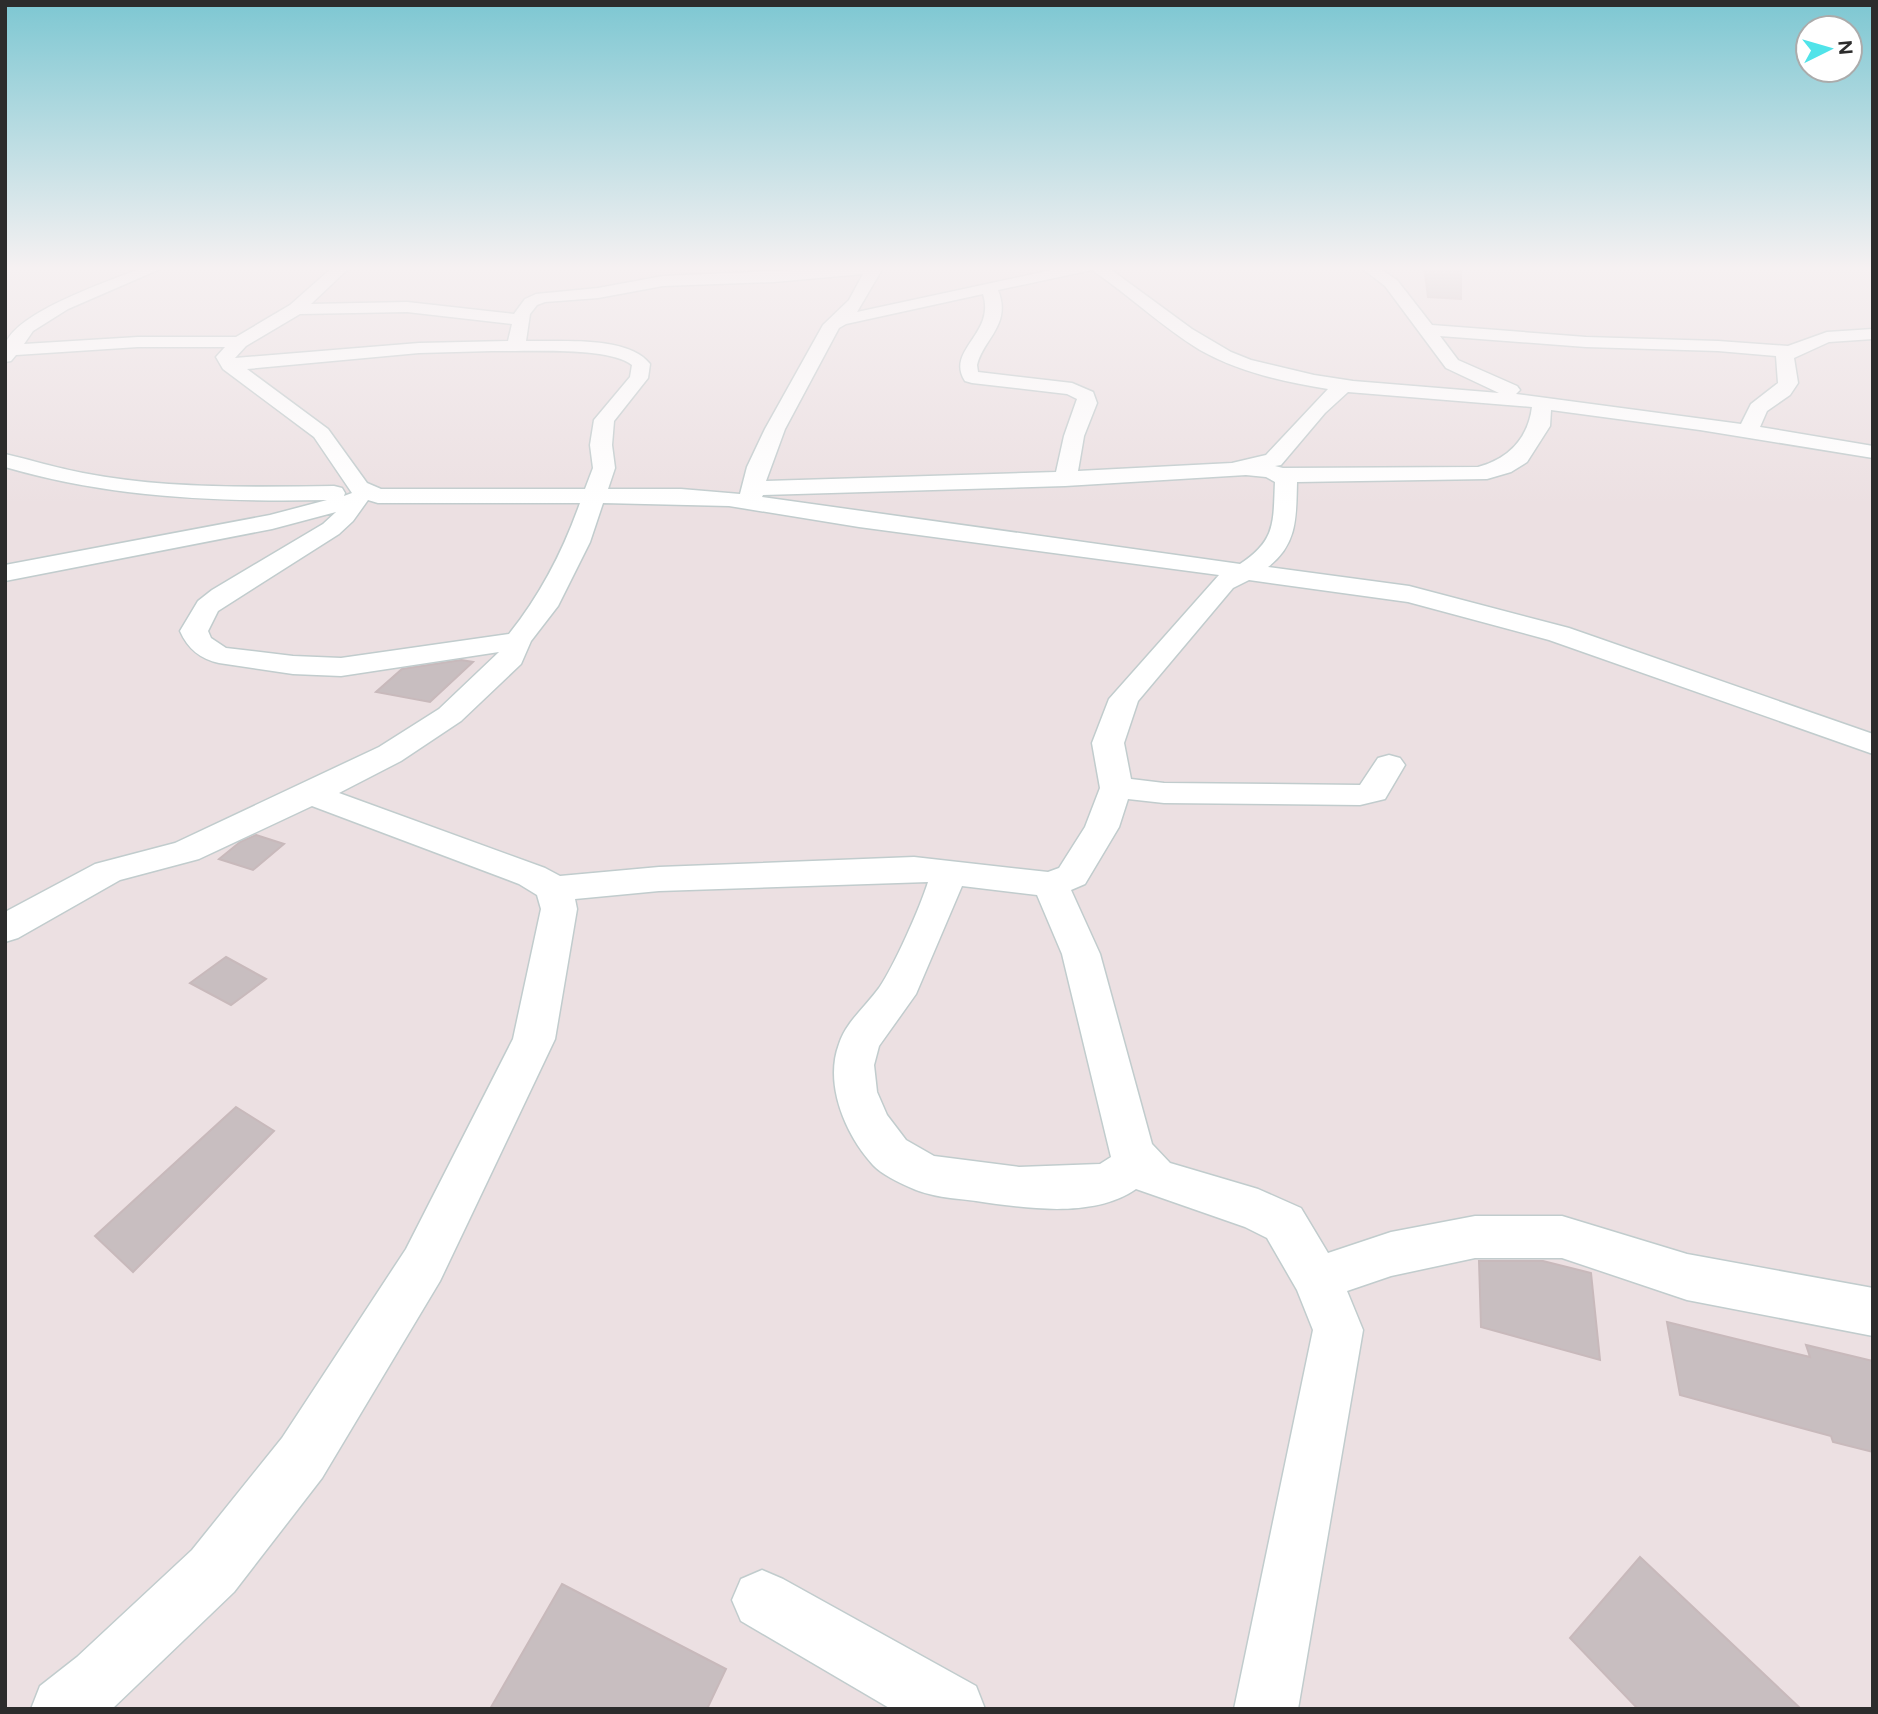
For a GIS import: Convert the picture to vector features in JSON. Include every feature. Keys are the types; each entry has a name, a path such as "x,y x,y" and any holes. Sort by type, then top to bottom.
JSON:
{"street":[{"path":"8,354 95,346"},
{"path":"236,346 225,357 230,365 321,433 366,496"},
{"path":"5,929 107,872 187,851 311,794 390,754 450,715 511,657 518,640 545,606 578,542 604,468 601,445 604,420 639,378 641,364 630,355 602,348 515,346 419,348 230,365"},
{"path":"751,495 758,467 775,429 820,346"},
{"path":"978,346 967,362 968,372 972,377 1072,389 1086,396 1087,403 1074,436 1065,479"},
{"path":"1203,346 1245,364 1315,381 1542,403 1748,430 1873,452"},
{"path":"1437,346 1452,364 1490,383 1542,403"},
{"path":"1718,346 1791,352"},
{"path":"1748,430 1758,408 1783,391 1788,383 1785,356 1802,346"},
{"path":"1277,469 1318,409 1345,384"},
{"path":"5,460 76,480 150,489 366,496 751,495 1277,469 1479,474 1503,467 1519,457 1540,426 1542,403"},
{"path":"311,794 532,876 554,889 659,879 914,869 1049,884 1072,876 1102,827 1116,788 1108,743 1124,699 1224,583 1245,572 1267,555 1281,537 1286,480 1277,469"},
{"path":"751,495 859,520 1173,560 1449,602 1559,634 1873,744"},
{"path":"5,573 272,522 366,496"},
{"path":"366,496 351,507 344,518 331,529 207,607 194,631 199,643 219,655 293,665 341,667 473,649 518,640"},
{"path":"1116,788 1164,793 1360,795 1373,792 1389,765"},
{"path":"948,873 942,895 896,994 860,1041 852,1065 856,1092 870,1125 890,1153 926,1174 1019,1187 1074,1187 1109,1183 1140,1162"},
{"path":"1049,884 1081,954 1132,1153 1154,1178 1258,1210 1284,1223 1317,1279 1338,1330 1266,1709"},
{"path":"63,1709 99,1679 214,1571 302,1458 423,1265 534,1039 559,909 554,889"},
{"path":"1317,1279 1391,1254 1475,1237 1562,1237 1687,1277 1873,1312"},
{"path":"762,1600 953,1709"}],"building":[{"path":"461,660 473,662 430,702 376,692 402,669"},
{"path":"256,835 284,844 253,870 219,859 240,842"},
{"path":"226,957 266,979 231,1005 190,983"},
{"path":"236,1107 274,1131 133,1272 95,1236"},
{"path":"1479,1261 1543,1261 1591,1273 1600,1360 1481,1327"},
{"path":"1667,1322 1810,1357 1806,1345 1873,1361 1873,1452 1833,1442 1831,1436 1680,1395"},
{"path":"1640,1557 1801,1709 1638,1709 1570,1638"},
{"path":"562,1584 726,1669 707,1709 490,1709"}]}
